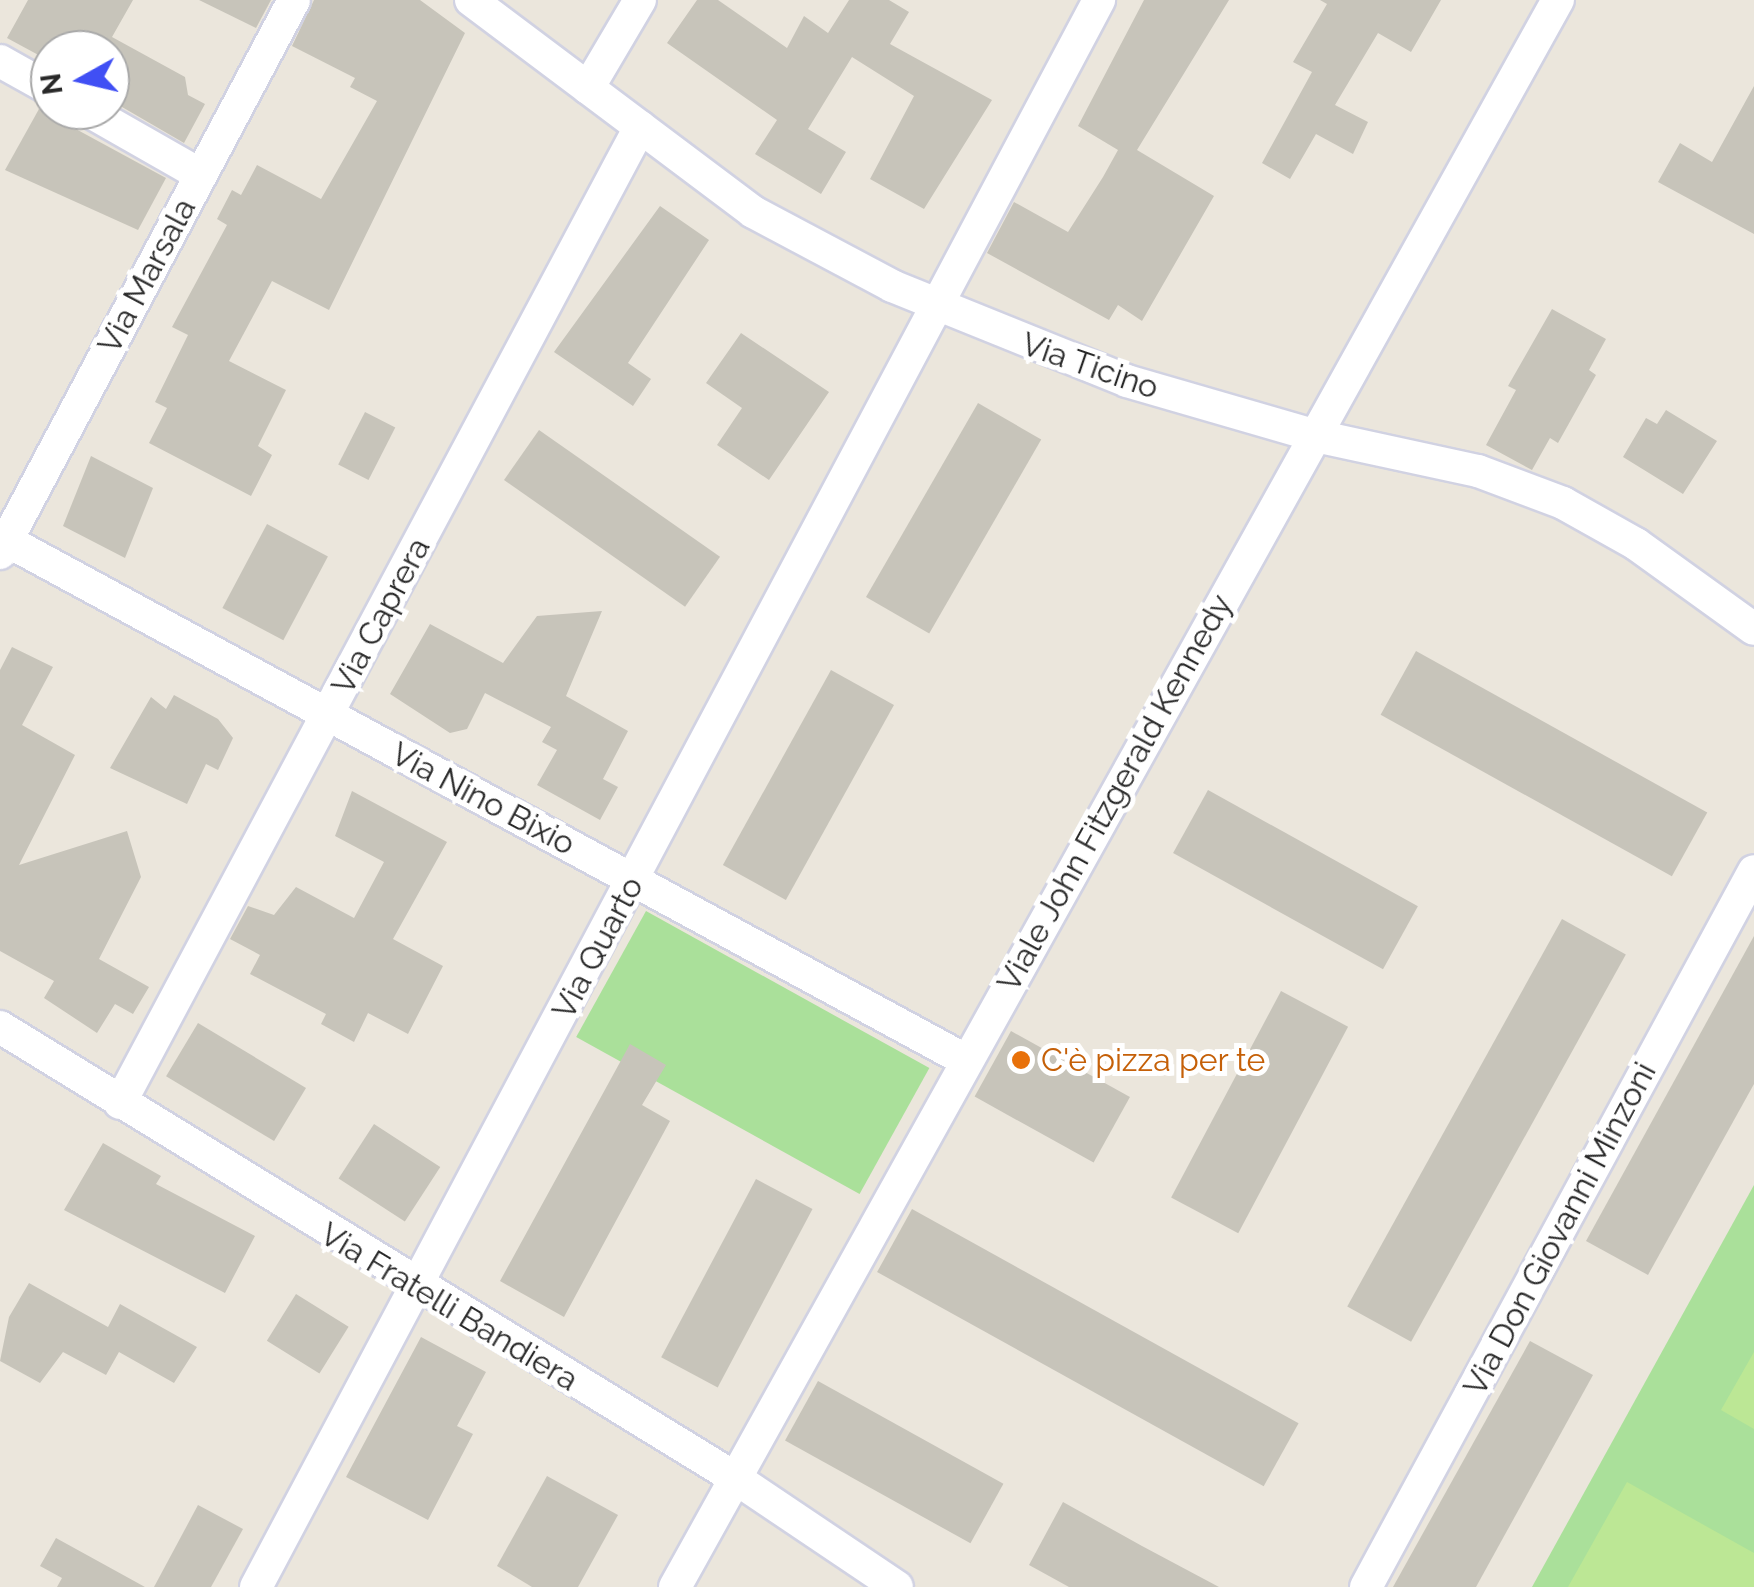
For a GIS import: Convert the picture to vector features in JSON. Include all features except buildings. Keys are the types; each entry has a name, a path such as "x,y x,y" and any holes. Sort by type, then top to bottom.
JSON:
{"street":[{"name":"Via Marsala","path":"2,544 294,0"},
{"name":"Via Ticino","path":"471,0 753,212 936,307 1110,375 1316,436 1478,471 1563,503 1636,544 1754,630"},
{"path":"588,88 640,0"},
{"name":"Via Quarto","path":"256,1587 1100,0"},
{"name":"Viale John Fitzgerald Kennedy","path":"675,1587 1558,0"},
{"path":"0,61 30,78"},
{"name":"Via Caprera","path":"120,1103 640,127"},
{"path":"122,130 201,175"},
{"name":"Via Nino Bixio","path":"2,544 328,715 967,1061"},
{"name":"Via Don Giovanni Minzoni","path":"1366,1587 1754,871"},
{"name":"Via Fratelli Bandiera","path":"0,1027 416,1289 735,1478 897,1587"}],"green space":[{"path":"646,911 929,1068 860,1194 576,1037"},
{"path":"1754,1185 1754,1587 1532,1587"},
{"path":"1754,1352 1754,1429 1721,1410"},
{"path":"1627,1482 1754,1553 1754,1587 1568,1587"}],"place":[{"name":"C'è pizza per te","path":"1021,1060"}]}
